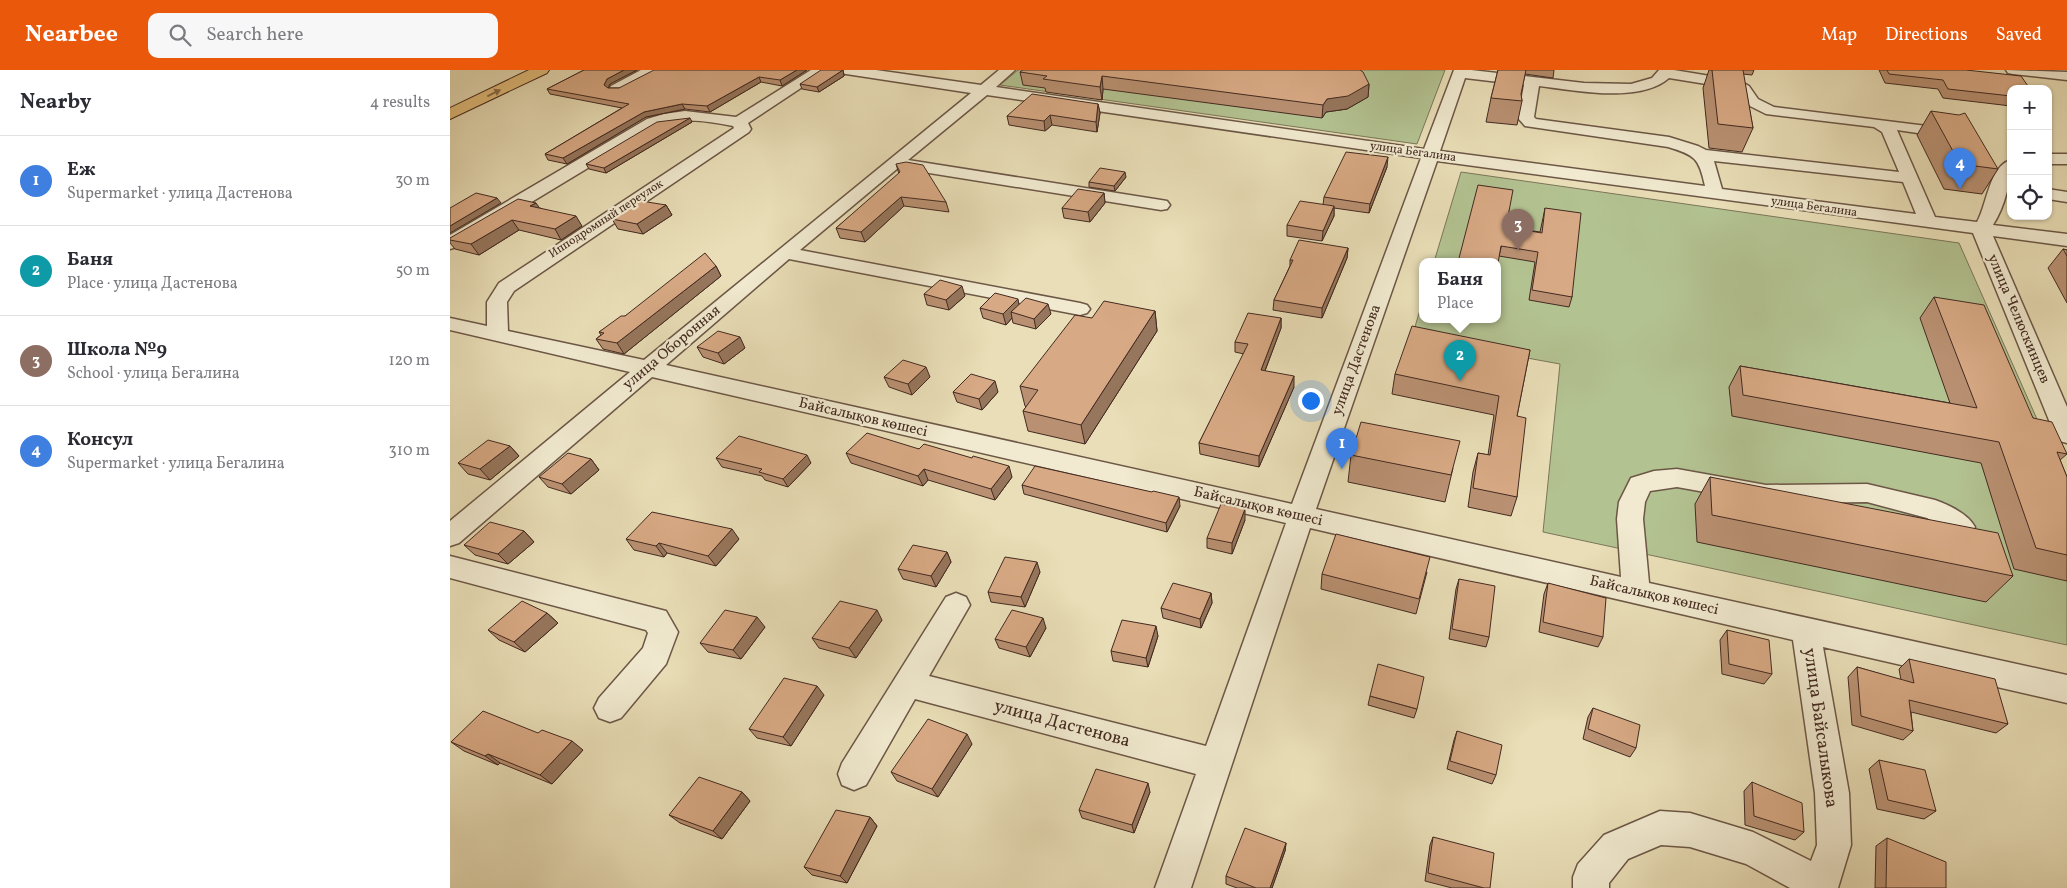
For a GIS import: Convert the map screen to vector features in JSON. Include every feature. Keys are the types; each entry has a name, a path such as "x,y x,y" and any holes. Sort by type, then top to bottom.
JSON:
{"highway":[{"path":"450,97 507,70"},
{"path":"450,114 541,70"}],"street":[{"path":"616,89 652,70"},
{"name":"Ипподромный переулок","path":"498,336 497,302 506,287 744,129 739,122 821,70"},
{"name":"улица Бегалина","path":"846,70 1431,155 1928,223 2067,240"},
{"name":"улица Оборонная","path":"450,536 785,253 1008,70"},
{"path":"1569,70 1568,85 1573,98 1581,101"},
{"path":"2013,70 2067,76"},
{"path":"1460,72 1632,95 1644,86 1657,81 1666,72 1735,84 1744,89 1753,102 1771,111 1945,132"},
{"name":"улица Дастенова","path":"1173,888 1301,516 1460,72"},
{"path":"1532,82 1526,118 1531,123 1669,142 1703,154 1909,178"},
{"path":"450,243 666,116 685,114 739,122"},
{"path":"1878,123 1889,129 1928,223"},
{"path":"1703,154 1707,159 1715,194"},
{"path":"2052,159 2067,159"},
{"path":"896,162 1161,205"},
{"path":"1981,230 2003,190 2007,168"},
{"path":"2052,195 2067,197"},
{"name":"улица Челюскинцев","path":"1981,230 2067,435"},
{"path":"785,253 1080,309"},
{"name":"Байсалықов көшесі","path":"450,324 2067,689"},
{"path":"1636,592 1633,537 1630,519 1632,502 1640,485 1654,480 1677,478 1766,494 1867,493 1935,510 1962,527"},
{"path":"450,567 656,620 663,632 656,655 610,708"},
{"path":"854,774 956,605"},
{"name":"улица Байсалыкова","path":"1591,888 1591,877 1616,847 1660,828 1690,830 1753,848 1821,886 1834,845 1832,793 1806,630"},
{"name":"улица Дастенова","path":"908,684 1216,764"}],"green space":[{"path":"1018,70 1445,70 1417,144 1000,85"},
{"path":"1461,172 1959,243 2067,487 2067,645 1543,532 1560,364 1412,337 1419,313 1419,323 1501,323 1501,258 1435,258"}],"building":[{"path":"584,70 624,70 607,79 604,85 608,88 619,88 654,70 797,70 780,80 759,77 707,106 682,104 644,112 563,158 545,154 629,104 547,89"},
{"path":"821,70 843,70 817,87 800,84"},
{"path":"1023,70 1360,70 1369,84 1348,96 1327,99 1323,105 1102,76 1100,87 1043,79 1047,76 1020,72"},
{"path":"1498,70 1526,70 1521,94 1522,101 1491,98"},
{"path":"1712,70 1743,70 1753,128 1718,124"},
{"path":"1887,70 1966,70 2021,76 2027,85 2007,85 2007,96 1948,89 1943,80 1889,74"},
{"path":"1032,94 1098,104 1096,122 1050,115 1044,121 1007,116"},
{"path":"1931,111 1959,115 1965,113 1998,169 1960,164"},
{"path":"690,118 604,168 586,164 657,122"},
{"path":"1346,152 1388,157 1370,204 1324,197"},
{"path":"906,162 923,165 946,202 901,197 861,232 836,228 900,172 896,164"},
{"path":"1100,168 1125,172 1114,186 1089,182"},
{"path":"1478,185 1513,190 1506,227 1542,233 1545,208 1581,213 1572,297 1532,290 1538,252 1501,246 1499,258 1459,258"},
{"path":"1078,189 1104,193 1088,212 1062,208"},
{"path":"476,193 497,198 450,226 450,208"},
{"path":"518,199 536,203 530,206 576,216 555,229 512,220 471,244 450,240 450,238"},
{"path":"641,201 666,205 637,224 612,219"},
{"path":"1300,201 1334,206 1323,231 1287,225"},
{"path":"1299,240 1348,248 1322,308 1274,300 1293,260 1290,260"},
{"path":"705,253 716,266 617,343 596,339 604,333 599,332 621,316 625,316"},
{"path":"940,280 962,286 946,300 924,294"},
{"path":"995,293 1018,299 1003,314 980,308"},
{"path":"1934,297 1984,305 2033,418 2052,422 2067,454 2057,452 2067,477 2067,555 2036,548 1999,442 1743,395 1740,366 1977,408"},
{"path":"1026,298 1048,304 1034,319 1011,312"},
{"path":"1104,301 1155,311 1081,425 1023,411 1038,390 1020,386 1075,315 1092,318"},
{"path":"1248,313 1281,318 1261,370 1294,376 1259,456 1199,443 1248,344 1235,342"},
{"path":"1412,326 1530,350 1517,416 1526,418 1517,497 1473,488 1478,453 1490,455 1499,396 1395,374"},
{"path":"718,331 740,337 718,353 697,347"},
{"path":"903,360 926,367 908,384 884,377"},
{"path":"971,374 995,381 979,399 953,392"},
{"path":"1361,422 1460,441 1451,475 1351,455"},
{"path":"867,433 919,449 924,444 972,458 973,456 1009,466 991,489 924,469 918,476 846,453"},
{"path":"739,436 807,455 783,479 759,472 762,469 716,458"},
{"path":"488,440 510,446 480,469 458,463"},
{"path":"568,453 591,459 562,484 539,477"},
{"path":"1035,466 1179,497 1166,523 1022,485"},
{"path":"1710,477 1998,533 2013,576 1712,515"},
{"path":"1221,504 1245,509 1232,543 1207,538"},
{"path":"652,512 732,529 708,556 659,543 656,546 626,539"},
{"path":"490,522 524,531 498,554 464,545"},
{"path":"1336,534 1430,557 1419,599 1322,574"},
{"path":"913,545 947,552 931,576 898,569"},
{"path":"1005,557 1037,562 1021,597 988,592"},
{"path":"1459,579 1495,586 1489,637 1452,629"},
{"path":"1173,583 1211,593 1200,619 1161,608"},
{"path":"1548,583 1606,598 1603,637 1543,622"},
{"path":"522,601 547,613 514,642 488,630"},
{"path":"840,601 877,610 849,648 812,638"},
{"path":"725,610 757,617 733,650 700,643"},
{"path":"1012,610 1043,618 1026,647 995,639"},
{"path":"1122,620 1156,626 1146,658 1111,651"},
{"path":"1727,630 1769,640 1772,674 1729,664"},
{"path":"1909,659 1995,679 2008,724 1909,700 1913,731 1861,716 1857,667 1914,683"},
{"path":"1378,664 1424,677 1417,709 1370,696"},
{"path":"784,678 817,686 783,737 749,729"},
{"path":"1593,708 1640,725 1636,748 1588,729"},
{"path":"483,711 538,733 542,730 572,741 540,775 488,754 485,756 451,742"},
{"path":"928,719 967,734 932,789 891,772"},
{"path":"1457,731 1502,745 1496,775 1450,761"},
{"path":"1879,760 1925,770 1936,811 1888,800"},
{"path":"1096,769 1148,783 1132,825 1079,810"},
{"path":"699,777 742,792 713,831 669,815"},
{"path":"1752,782 1802,803 1804,832 1754,816"},
{"path":"836,810 870,817 840,876 804,867"},
{"path":"1245,828 1286,843 1270,888 1256,888 1226,876"},
{"path":"1433,837 1494,853 1490,888 1428,873"},
{"path":"1887,838 1946,862 1946,888 1886,888"}],"place":[{"name":"Консул","path":"1960,189"},
{"name":"Школа №9","path":"1518,250"},
{"name":"Баня","path":"1460,381"},
{"name":"Еж","path":"1342,469"}]}
